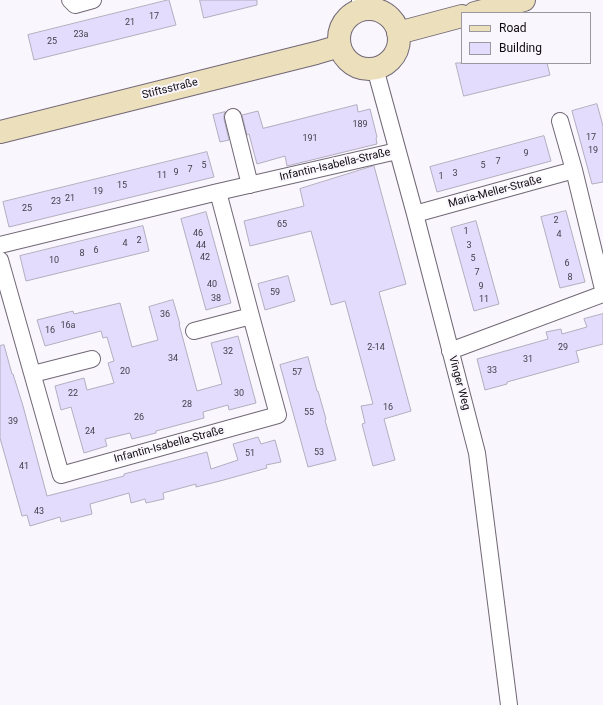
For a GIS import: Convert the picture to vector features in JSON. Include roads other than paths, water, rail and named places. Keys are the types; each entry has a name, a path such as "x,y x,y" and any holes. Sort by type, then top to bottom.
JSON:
{"street":[{"path":"70,0 75,4 93,0"},
{"path":"479,12 524,0"},
{"path":"361,5 380,11 388,16 395,24 398,33 396,51 391,59 383,65 374,68 365,68 353,64 343,54 340,46 339,38 343,24 361,5"},
{"path":"398,33 461,16"},
{"name":"Stiftsstraße","path":"0,132 340,46"},
{"name":"Vinger Weg","path":"374,68 415,214 450,351 478,452 509,705"},
{"path":"233,117 250,185"},
{"path":"560,121 574,170 603,289"},
{"name":"Infantin-Isabella-Straße","path":"0,245 218,192 397,151"},
{"name":"Maria-Meller-Straße","path":"415,214 574,170"},
{"name":"Infantin-Isabella-Straße","path":"0,260 61,475 278,415 218,192"},
{"path":"450,351 603,294"},
{"path":"194,331 251,316"},
{"path":"33,374 92,359"}]}
